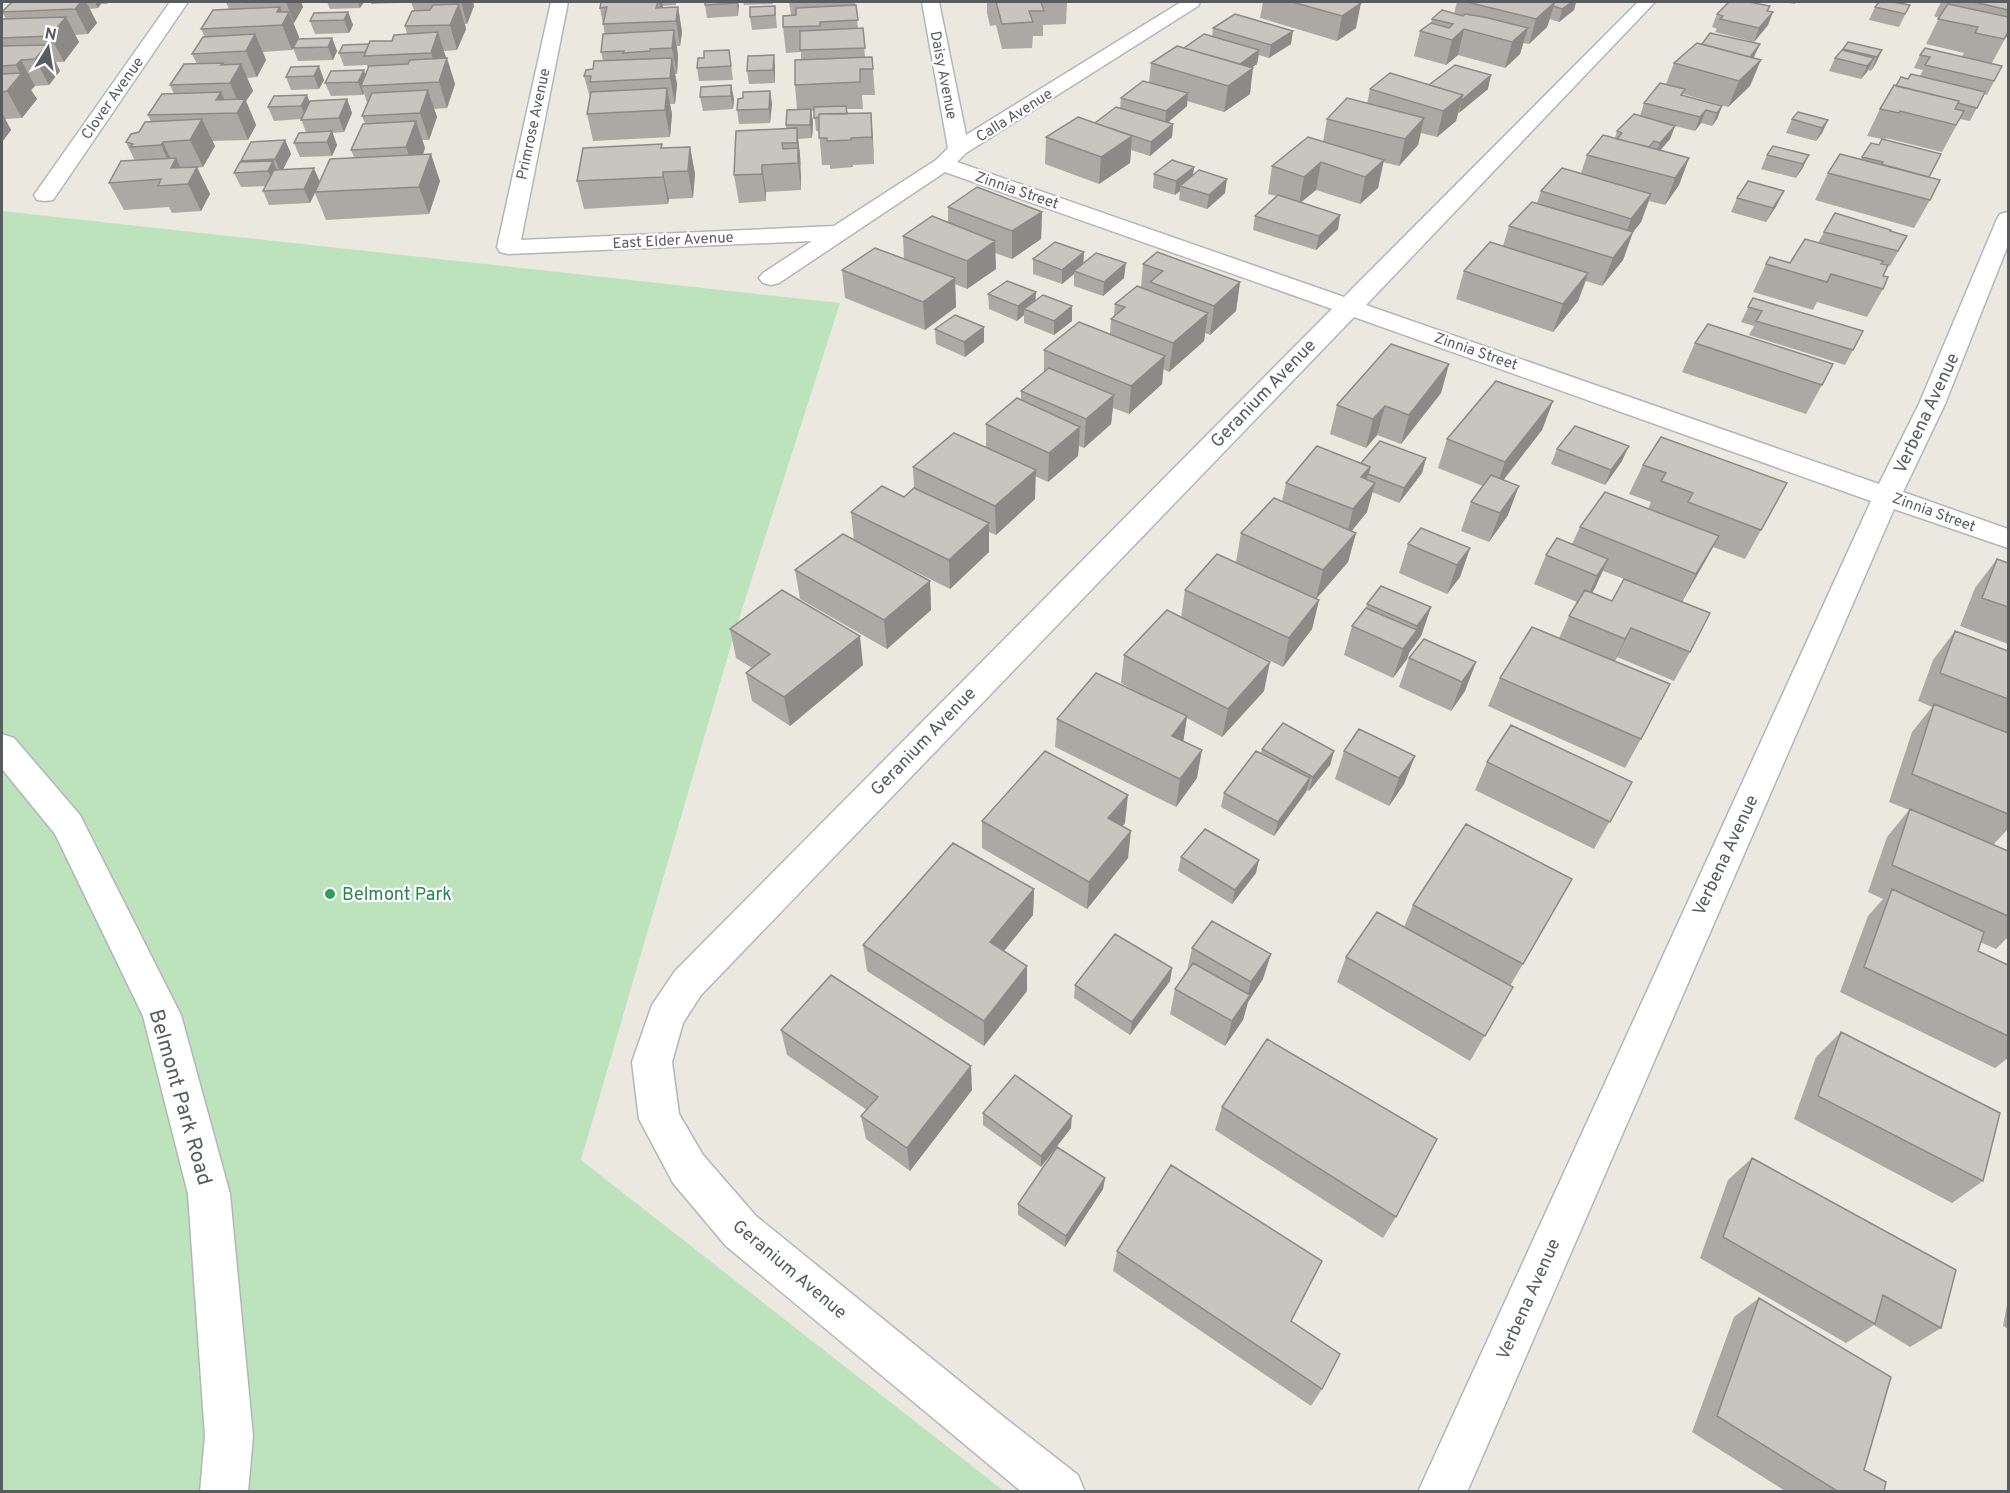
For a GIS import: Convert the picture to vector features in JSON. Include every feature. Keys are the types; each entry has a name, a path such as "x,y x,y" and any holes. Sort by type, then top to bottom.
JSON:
{"street":[{"name":"Clover Avenue","path":"45,195 179,2"},
{"name":"Primrose Avenue","path":"508,247 559,2"},
{"name":"Daisy Avenue","path":"930,2 951,156"},
{"name":"Calla Avenue","path":"771,278 951,156 1192,2"},
{"name":"Geranium Avenue","path":"1061,1491 988,1435 741,1231 688,1169 659,1119 652,1062 666,1017 688,982 1647,2"},
{"name":"Zinnia Street","path":"951,156 1348,306 2008,539"},
{"name":"Verbena Avenue","path":"1442,1491 1887,495 1932,404 2008,219"},
{"name":"East Elder Avenue","path":"508,247 838,233"},
{"name":"Belmont Park Road","path":"2,747 68,825 162,1015 209,1194 229,1436 224,1491"}],"green space":[{"name":"Belmont Park","path":"2,211 840,303 736,628 581,1160 1004,1491 2,1492"}],"building":[{"path":"12,2 81,2 75,9 2,12"},
{"path":"601,2 658,2 656,8 678,7 676,21 603,24 607,7 600,8"},
{"path":"705,2 737,2 705,5"},
{"path":"996,2 1041,2 1044,11 1029,11 1033,22 1002,24"},
{"path":"1292,2 1356,2 1361,3 1342,16"},
{"path":"1467,2 1555,2 1536,19"},
{"path":"1555,2 1572,2 1562,9 1553,6"},
{"path":"1729,2 1749,2 1770,6 1767,11 1773,12 1759,28 1720,19 1723,16 1717,14"},
{"path":"1879,2 1910,5 1905,14 1875,7"},
{"path":"1974,2 2008,2 2008,10"},
{"path":"459,4 450,25 405,26 412,11 430,10 433,5"},
{"path":"1948,4 2008,17 2008,32 2004,39 1975,33 1978,27 1938,19"},
{"path":"856,5 858,20 820,22 820,26 783,27 783,16 796,15 796,8"},
{"path":"775,6 775,15 750,17 750,7"},
{"path":"280,7 277,12 289,12 282,25 201,29 213,10"},
{"path":"1442,10 1528,28 1512,42 1464,29 1452,40 1420,31 1431,23 1449,28 1453,24 1432,19"},
{"path":"348,12 344,20 310,21 314,13"},
{"path":"1235,14 1293,31 1271,45 1213,28"},
{"path":"66,17 50,36 2,38 2,19"},
{"path":"863,28 865,48 800,50 800,31"},
{"path":"674,30 672,48 623,53 624,51 601,52 603,34"},
{"path":"438,32 431,53 364,56 370,41 392,41 394,35"},
{"path":"1710,33 1760,44 1750,57 1702,44"},
{"path":"255,34 246,51 192,54 203,37"},
{"path":"1204,34 1259,50 1240,64 1184,48"},
{"path":"332,38 328,47 293,48 298,39"},
{"path":"1848,42 1882,50 1877,57 1843,49"},
{"path":"1697,43 1761,60 1739,81 1674,63"},
{"path":"369,44 365,52 339,53 343,45"},
{"path":"47,45 35,59 21,60 16,65 2,66 2,46"},
{"path":"1177,46 1253,68 1228,86 1151,63"},
{"path":"1925,48 2002,66 1994,81 1925,65 1930,57 1920,55"},
{"path":"729,50 731,66 697,68 698,58 704,58 704,51"},
{"path":"1842,50 1874,58 1867,66 1835,58"},
{"path":"774,55 773,70 747,71 748,56"},
{"path":"872,57 873,69 860,69 860,82 795,85 795,60"},
{"path":"447,58 439,82 361,86 369,66 408,64 410,60"},
{"path":"672,58 670,78 590,82 591,76 584,76 586,70 593,69 594,61"},
{"path":"223,63 221,65 241,64 230,83 170,85 184,64"},
{"path":"1455,65 1491,75 1462,100 1463,95 1429,85"},
{"path":"319,66 314,76 286,77 291,67"},
{"path":"364,70 358,82 325,83 331,71"},
{"path":"22,73 7,91 2,92 2,74"},
{"path":"1390,73 1463,95 1443,111 1370,89"},
{"path":"1911,74 1985,92 1977,108 1958,103 1959,101 1896,86 1901,77 1908,79"},
{"path":"1143,81 1188,93 1166,111 1121,98"},
{"path":"1660,83 1685,89 1681,95 1722,106 1717,113 1706,110 1700,117 1644,103"},
{"path":"731,85 731,96 700,97 701,87"},
{"path":"1894,85 1959,101 1955,109 1964,111 1956,125 1900,111 1899,113 1880,109"},
{"path":"667,88 665,110 587,114 591,92"},
{"path":"428,90 420,113 362,116 372,93"},
{"path":"770,91 769,109 737,110 738,99 743,98 743,92"},
{"path":"221,92 216,100 245,99 237,113 148,115 162,94"},
{"path":"307,95 301,106 268,107 274,96"},
{"path":"1347,98 1424,118 1405,139 1327,119"},
{"path":"347,99 339,118 301,120 310,101"},
{"path":"846,106 847,114 819,114 819,117 814,118 814,107"},
{"path":"1116,107 1173,124 1151,142 1095,123"},
{"path":"811,109 810,125 786,125 787,110"},
{"path":"1798,112 1828,120 1822,128 1792,119"},
{"path":"871,113 872,137 827,141 827,138 819,138 819,114"},
{"path":"1634,114 1675,126 1660,143 1654,141 1649,147 1617,139 1622,133 1617,131"},
{"path":"1078,117 1132,136 1101,157 1046,137"},
{"path":"202,119 190,140 130,147 133,144 126,142 131,134 139,132 145,122"},
{"path":"416,121 406,147 351,150 363,124"},
{"path":"797,128 797,143 782,143 783,149 798,148 798,163 762,165 762,174 734,175 736,131"},
{"path":"332,131 327,142 294,143 299,133"},
{"path":"1603,135 1689,158 1675,178 1587,155"},
{"path":"1308,137 1384,160 1365,177 1321,162 1304,177 1272,166"},
{"path":"1882,139 1941,154 1929,177 1862,157 1871,143 1879,145"},
{"path":"285,140 275,159 241,161 251,142"},
{"path":"662,144 661,148 690,147 688,171 663,172 663,177 577,181 583,148"},
{"path":"1773,146 1809,155 1803,164 1767,155"},
{"path":"431,154 419,187 315,192 330,159"},
{"path":"1840,154 1940,180 1930,200 1828,173"},
{"path":"176,158 171,168 197,167 188,184 158,186 161,179 109,183 121,161"},
{"path":"1172,160 1194,167 1176,181 1154,174"},
{"path":"273,161 268,171 234,173 240,162"},
{"path":"314,168 304,189 263,191 274,170"},
{"path":"1562,168 1651,194 1631,219 1541,191"},
{"path":"1199,170 1227,179 1209,195 1180,186"},
{"path":"1748,181 1784,191 1773,208 1737,198"},
{"path":"977,187 1042,212 1012,231 948,207"},
{"path":"1278,195 1340,215 1319,236 1255,216"},
{"path":"1532,202 1633,232 1613,258 1509,226"},
{"path":"1835,213 1907,236 1898,251 1824,232"},
{"path":"932,216 995,241 967,261 903,236"},
{"path":"1805,239 1883,261 1881,264 1888,265 1883,276 1888,277 1883,289 1831,274 1827,282 1766,264 1770,257 1790,263"},
{"path":"1055,242 1084,252 1062,270 1033,259"},
{"path":"1490,242 1588,273 1563,304 1464,271"},
{"path":"875,248 955,278 923,302 842,270"},
{"path":"1157,252 1240,282 1214,306 1150,282 1163,271 1143,264"},
{"path":"1096,253 1126,263 1104,282 1074,271"},
{"path":"1007,281 1036,292 1018,306 988,294"},
{"path":"1137,286 1208,313 1173,343 1111,319 1125,307 1115,304"},
{"path":"1043,295 1072,306 1054,321 1024,309"},
{"path":"1753,298 1863,331 1853,350 1756,321 1762,311 1748,307"},
{"path":"955,315 984,327 964,342 935,329"},
{"path":"1079,322 1165,356 1131,386 1044,350"},
{"path":"1708,324 1833,364 1822,385 1695,343"},
{"path":"1391,344 1449,364 1409,415 1385,406 1373,419 1337,405"},
{"path":"1049,368 1114,395 1086,419 1021,391"},
{"path":"1496,381 1553,401 1505,462 1447,439"},
{"path":"1017,398 1080,427 1049,453 986,424"},
{"path":"1575,426 1629,446 1611,470 1557,449"},
{"path":"954,433 1036,470 995,506 913,467"},
{"path":"1661,437 1787,483 1761,530 1688,502 1693,493 1661,481 1666,473 1643,465"},
{"path":"1380,441 1426,458 1404,488 1368,474 1370,467 1361,463"},
{"path":"1317,446 1370,467 1361,477 1375,483 1353,509 1286,483"},
{"path":"1491,475 1519,486 1500,513 1471,502"},
{"path":"882,486 904,497 914,488 989,523 949,560 851,512"},
{"path":"1605,492 1719,536 1696,574 1580,527"},
{"path":"1274,498 1356,533 1323,570 1241,533"},
{"path":"1421,528 1470,548 1457,565 1408,544"},
{"path":"843,534 930,581 884,620 795,570"},
{"path":"1557,538 1608,559 1597,576 1546,555"},
{"path":"1217,554 1319,600 1289,638 1185,590"},
{"path":"1997,559 2008,563 2008,607 1982,598"},
{"path":"1624,579 1710,613 1690,652 1631,628 1625,639 1569,616 1585,590 1612,601"},
{"path":"1381,586 1431,607 1417,626 1367,604"},
{"path":"782,590 860,636 784,697 746,673 770,654 730,629"},
{"path":"1366,608 1417,630 1403,649 1352,626"},
{"path":"1167,610 1270,662 1228,709 1124,655"},
{"path":"1532,627 1670,684 1641,739 1500,678"},
{"path":"1955,631 2008,651 2008,699 1940,673"},
{"path":"1424,639 1476,662 1462,682 1409,658"},
{"path":"1096,673 1187,716 1172,736 1202,750 1180,779 1057,719"},
{"path":"1934,704 2008,733 2008,814 1912,774"},
{"path":"1283,723 1334,751 1313,777 1262,749"},
{"path":"1511,725 1632,782 1610,822 1487,762"},
{"path":"1359,729 1415,756 1399,778 1344,751"},
{"path":"1045,751 1128,795 1108,818 1131,831 1089,882 982,821"},
{"path":"1256,751 1310,778 1278,822 1224,793"},
{"path":"1910,809 2008,851 2008,916 1892,865"},
{"path":"1466,824 1572,879 1523,964 1413,905"},
{"path":"1205,829 1259,860 1235,890 1181,857"},
{"path":"953,843 1034,889 990,942 1027,966 984,1021 863,945"},
{"path":"1892,889 1984,932 1978,951 2008,965 2008,1036 1864,967"},
{"path":"1377,912 1513,987 1485,1036 1346,957"},
{"path":"1212,921 1271,954 1251,982 1192,948"},
{"path":"1115,934 1172,968 1132,1022 1075,985"},
{"path":"1193,963 1250,995 1232,1021 1175,989"},
{"path":"831,975 971,1066 907,1148 861,1116 878,1097 781,1030"},
{"path":"1841,1032 2000,1113 1983,1181 1818,1096"},
{"path":"1267,1039 1437,1139 1396,1217 1222,1107"},
{"path":"1015,1075 1072,1116 1041,1156 983,1113"},
{"path":"1057,1147 1105,1178 1066,1236 1018,1204"},
{"path":"1752,1158 1956,1270 1941,1328 1883,1295 1875,1324 1723,1237"},
{"path":"1171,1165 1322,1261 1291,1321 1340,1354 1322,1389 1117,1251"},
{"path":"1759,1298 1891,1377 1864,1470 1886,1482 1884,1491 1837,1491 1717,1416"}],"place":[{"name":"Belmont Park","path":"330,894"}]}
